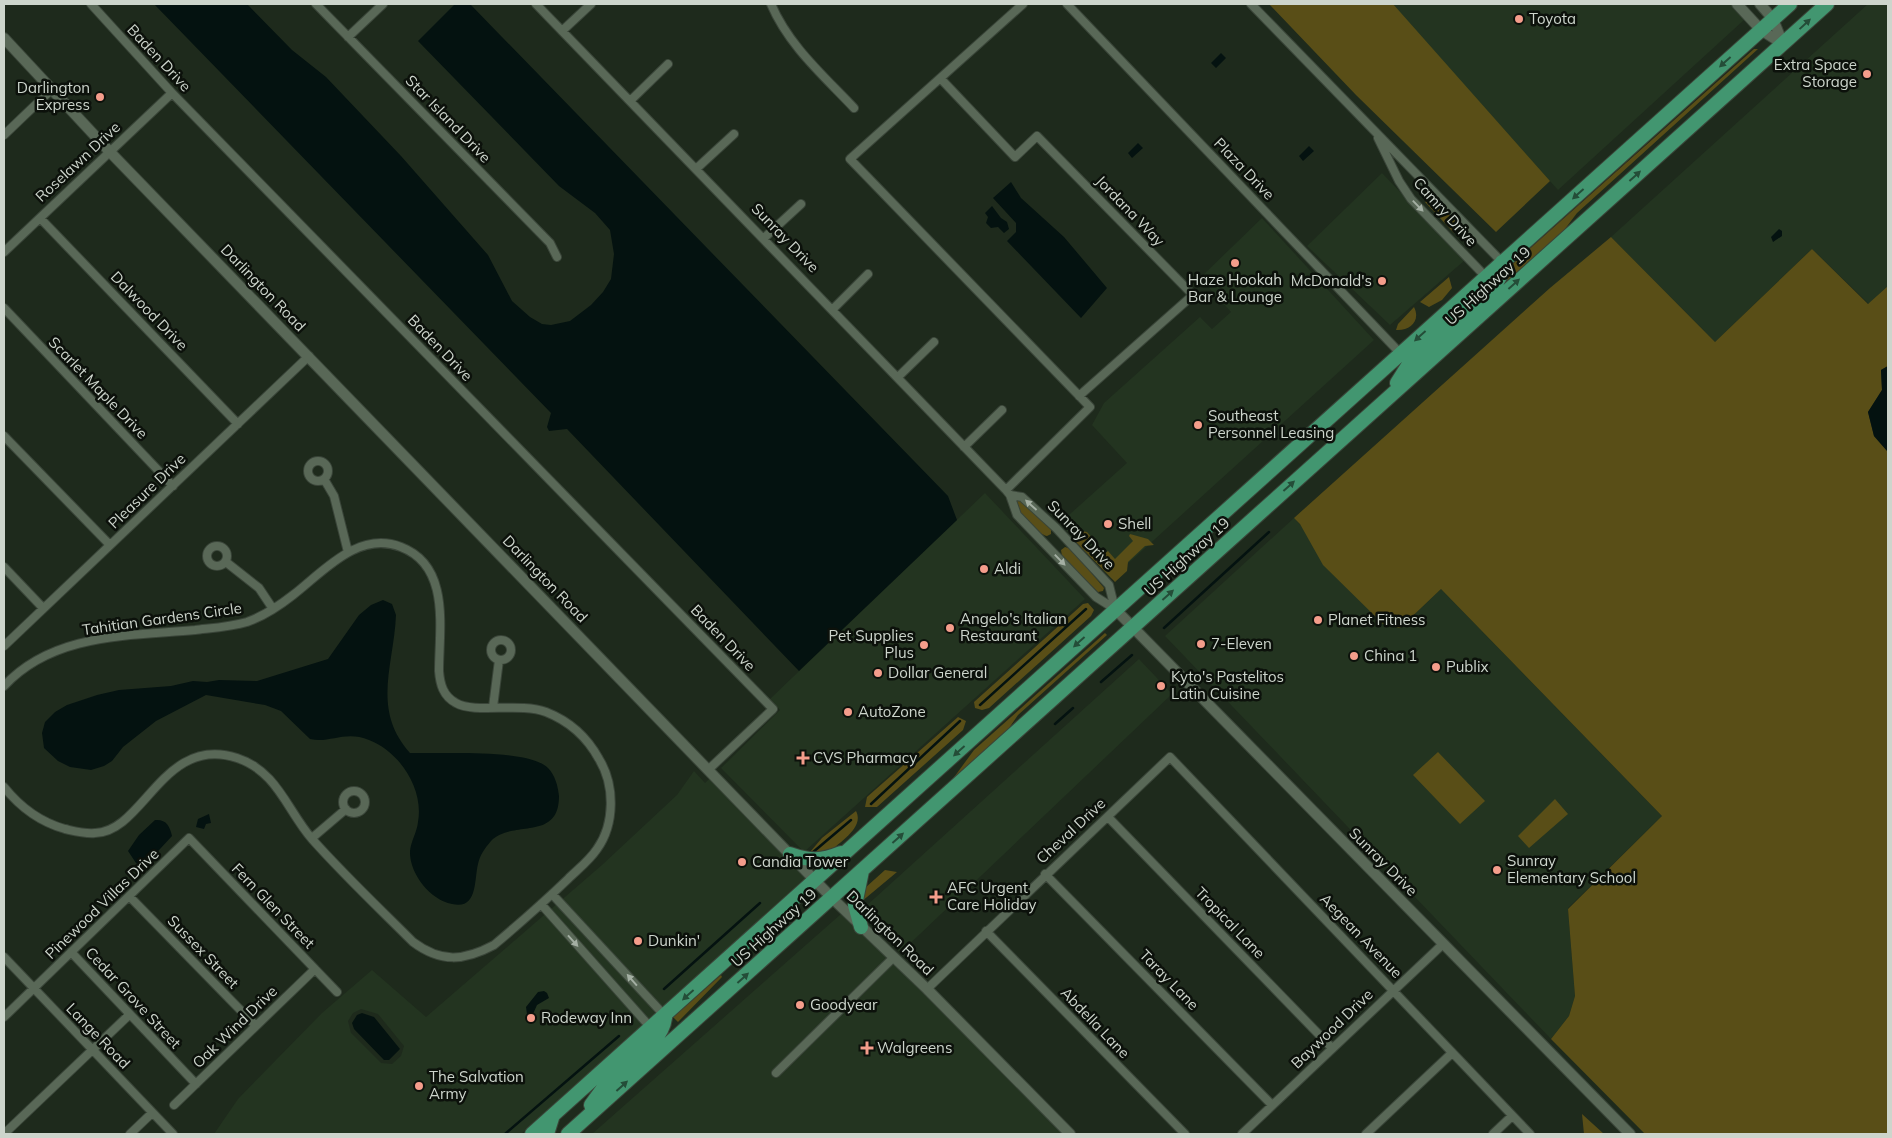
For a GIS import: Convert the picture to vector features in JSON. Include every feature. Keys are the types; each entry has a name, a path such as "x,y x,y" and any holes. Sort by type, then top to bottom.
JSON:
{"highway":[{"name":"US Highway 19","path":"532,1134 1790,4"},
{"name":"US Highway 19","path":"570,1132 1827,4"},
{"path":"1387,398 1409,364 1495,286 1502,273 1502,262"},
{"path":"790,854 814,860 823,860 849,850"},
{"path":"861,927 856,906 862,871"},
{"path":"570,1132 609,1081 655,1039 664,1025 665,1016"},
{"path":"547,1134 554,1115"}],"street":[{"name":"Baden Drive","path":"90,4 172,93 773,709 708,769"},
{"name":"Star Island Drive","path":"316,4 550,244 557,257"},
{"path":"348,37 383,4"},
{"name":"Sunray Drive","path":"536,4 833,309 1008,493 1017,515 1096,597 1116,609 1132,628 1630,1134"},
{"path":"562,31 591,4"},
{"path":"771,4 779,24 792,43 854,108"},
{"path":"1008,493 1090,407 850,159 1023,4"},
{"name":"Plaza Drive","path":"1067,4 1401,354"},
{"name":"Camry Drive","path":"1250,4 1376,134 1402,157 1502,262"},
{"path":"1737,4 1761,30 1783,44"},
{"path":"1760,4 1773,19 1783,44"},
{"name":"Darlington Road","path":"4,38 110,152 832,898 927,989 1070,1134"},
{"path":"631,100 668,64"},
{"name":"Jordana Way","path":"941,79 1015,157 1037,136 1193,295 1079,396"},
{"path":"4,135 51,90"},
{"name":"Roselawn Drive","path":"4,252 172,93"},
{"path":"696,169 734,134"},
{"name":"Camry Drive","path":"1376,134 1399,181 1411,199 1486,277"},
{"path":"764,238 801,204"},
{"name":"Dalwood Drive","path":"40,218 238,424"},
{"path":"833,309 868,274"},
{"name":"Scarlet Maple Drive","path":"4,308 173,486"},
{"path":"898,377 934,342"},
{"name":"Pleasure Drive","path":"4,646 309,356"},
{"path":"964,447 1002,410"},
{"path":"4,436 110,545"},
{"path":"324,480 334,496 348,552"},
{"name":"Sunray Drive","path":"1008,493 1022,497 1083,557 1109,585 1116,609"},
{"name":"Tahitian Gardens Circle","path":"4,686 31,663 66,646 105,638 239,624 273,609 348,552 366,545 391,544 408,550 422,562 435,584 439,600 439,671 443,690 451,700 464,706 539,709 566,722 593,749 606,773 610,807 602,840 591,856 494,946 475,955 457,958 438,955 413,942 312,838 269,777 253,765 230,756 208,756 181,764 161,781 125,819 96,834 72,830 44,821 20,805 4,787"},
{"name":"Tahitian Gardens Circle","path":"226,562 259,588 273,609"},
{"path":"4,567 43,608"},
{"path":"493,707 498,660"},
{"name":"Cheval Drive","path":"927,989 1045,874 1170,757"},
{"name":"Aegean Avenue","path":"1170,757 1530,1134"},
{"path":"312,838 346,809"},
{"name":"Tropical Lane","path":"1108,816 1332,1048"},
{"name":"Pinewood Villas Drive","path":"4,1017 189,838"},
{"name":"Fern Glen Street","path":"189,838 337,992"},
{"name":"Taray Lane","path":"1045,874 1272,1105"},
{"path":"552,894 665,1016"},
{"name":"Sussex Street","path":"130,897 256,1026"},
{"path":"540,904 651,1028"},
{"path":"555,920 566,909"},
{"name":"Abdella Lane","path":"986,931 1185,1134"},
{"name":"Baywood Drive","path":"1242,1134 1443,944"},
{"name":"Cedar Grove Street","path":"71,952 196,1084"},
{"name":"Lange Road","path":"4,957 173,1134"},
{"path":"776,1073 893,958"},
{"name":"Oak Wind Drive","path":"174,1105 315,969"},
{"path":"4,1134 129,1015"},
{"path":"1366,1134 1452,1053"},
{"path":"130,1134 152,1113"},
{"path":"1493,1134 1512,1116"}],"shaded area":[{"path":"154,4 247,4 292,50 326,77 401,156 488,255 512,301 530,317 542,324 551,325 570,321 591,305 603,292 611,279 614,254 610,230 595,213 559,186 418,41 455,4 470,4 948,496 957,520 799,671 567,429 549,431 547,427 551,413"},
{"path":"1269,4 1393,4 1550,181 1496,232 1356,95"},
{"path":"1391,4 1730,4 1745,19 1558,190"},
{"path":"1868,4 1888,4 1888,286 1869,304 1812,249 1715,342 1611,237"},
{"path":"1754,49 1758,49 1577,213 1565,229 1503,285 1507,269"},
{"path":"1221,53 1226,58 1216,68 1211,63"},
{"path":"1138,143 1143,148 1132,158 1128,153"},
{"path":"1309,146 1314,151 1303,161 1299,156"},
{"path":"1382,173 1465,260 1390,325 1307,246"},
{"path":"1011,182 1021,198 1064,237 1107,288 1081,318 1007,241 1016,232 1016,223 993,198"},
{"path":"1432,196 1461,226 1454,233 1425,202"},
{"path":"992,206 1001,218 1007,222 1009,229 1004,233 998,227 991,228 986,223 988,217 985,213"},
{"path":"1262,218 1374,340 1111,579 1060,523 1127,463 1092,425 1104,403 1200,317 1212,329 1231,312 1200,278"},
{"path":"1779,229 1782,231 1782,236 1773,242 1771,237"},
{"path":"1611,237 1715,342 1812,249 1868,304 1888,286 1888,366 1881,370 1882,390 1868,412 1874,436 1888,452 1888,1134 1645,1134 1551,1039 1569,1016 1575,996 1568,909 1662,816 1441,589 1400,628 1383,624 1323,565 1300,524 1294,518 1550,288"},
{"path":"1449,277 1452,288 1442,300 1429,307 1420,302"},
{"path":"1414,307 1416,317 1413,324 1406,329 1396,330 1398,324"},
{"path":"1888,366 1888,452 1874,436 1868,412 1882,390 1881,370"},
{"path":"985,493 1085,599 804,852 721,768 780,710 770,699"},
{"path":"1016,501 1027,504 1051,529 1051,534 1047,536 1032,527 1017,506"},
{"path":"1294,518 1400,628 1441,589 1662,816 1568,908 1575,996 1569,1016 1551,1039 1165,636"},
{"path":"1075,530 1087,532 1093,539 1088,544 1100,557 1108,551 1115,559 1133,541 1129,536 1130,534 1148,539 1154,545 1145,546 1128,562 1127,571 1115,582 1072,538 1072,533"},
{"path":"1065,547 1071,549 1104,588 1103,591 1098,592 1062,556 1061,550"},
{"path":"383,600 392,604 396,615 388,686 391,720 398,736 410,753 482,753 522,757 538,762 548,768 553,774 557,785 559,796 557,810 551,819 543,825 500,835 487,846 479,861 471,898 466,903 460,905 452,904 436,897 422,884 417,876 413,868 410,851 417,826 419,809 413,785 407,773 391,753 369,740 352,736 324,740 310,739 281,711 265,705 206,695 156,721 123,747 112,761 104,766 91,770 70,767 58,761 44,748 42,733 45,722 55,712 67,705 97,695 119,690 171,686 193,681 257,681 328,659 359,615 371,605"},
{"path":"1088,603 1094,610 1091,616 989,708 982,710 975,708 974,702 1083,604"},
{"path":"1105,633 1107,635 1018,715 1005,734 952,780 974,750"},
{"path":"1139,659 1172,694 900,953 865,907"},
{"path":"958,717 966,721 963,730 877,807 865,807 867,797"},
{"path":"1438,752 1485,801 1460,824 1413,775"},
{"path":"694,771 705,783 710,778 807,879 521,1134 214,1134 238,1099 322,1013 372,970 426,1017 602,865 677,795","holes":["361,1009 378,1014 404,1046 401,1056 392,1064 381,1063 351,1033 348,1021 353,1013"]},
{"path":"1555,799 1568,814 1529,848 1518,836"},
{"path":"856,811 857,823 849,835 827,854 810,852 822,838"},
{"path":"209,814 211,823 206,824 204,829 196,827 198,819"},
{"path":"155,820 167,824 172,836 142,866 136,863 128,851 139,835"},
{"path":"885,870 897,872 861,902 865,888"},
{"path":"841,914 923,992 1063,1134 592,1134"},
{"path":"721,975 722,977 678,1022 673,1017"},
{"path":"544,991 549,998 537,1005 533,1014 527,1014 526,1007 538,992"},
{"path":"362,1013 374,1017 400,1049 389,1060 384,1060 354,1029 352,1023 357,1015"},
{"path":"1582,1114 1604,1134 1584,1134"}],"waterway":[{"path":"1164,628 1269,532"},
{"path":"980,705 1086,609"},
{"path":"1101,682 1132,655"},
{"path":"1055,724 1073,708"},
{"path":"871,804 960,721"},
{"path":"812,853 851,820"},
{"path":"664,989 760,903"},
{"path":"505,1134 619,1036"}],"place":[{"name":"Toyota","path":"1519,19"},
{"name":"Extra Space Storage","path":"1867,74"},
{"name":"Darlington Express","path":"100,97"},
{"name":"Haze Hookah Bar & Lounge","path":"1235,263"},
{"name":"McDonald's","path":"1382,281"},
{"name":"Southeast Personnel Leasing","path":"1198,425"},
{"name":"Shell","path":"1108,524"},
{"name":"Aldi","path":"984,569"},
{"name":"Planet Fitness","path":"1318,620"},
{"name":"Angelo's Italian Restaurant","path":"950,628"},
{"name":"7-Eleven","path":"1201,644"},
{"name":"Pet Supplies Plus","path":"924,645"},
{"name":"China 1","path":"1354,656"},
{"name":"Publix","path":"1436,667"},
{"name":"Dollar General","path":"878,673"},
{"name":"Kyto's Pastelitos Latin Cuisine","path":"1161,686"},
{"name":"AutoZone","path":"848,712"},
{"name":"CVS Pharmacy","path":"803,758"},
{"name":"Candia Tower","path":"742,862"},
{"name":"Sunray Elementary School","path":"1497,870"},
{"name":"AFC Urgent Care Holiday","path":"936,897"},
{"name":"Dunkin'","path":"638,941"},
{"name":"Goodyear","path":"800,1005"},
{"name":"Rodeway Inn","path":"531,1018"},
{"name":"Walgreens","path":"867,1048"},
{"name":"The Salvation Army","path":"419,1086"}]}
